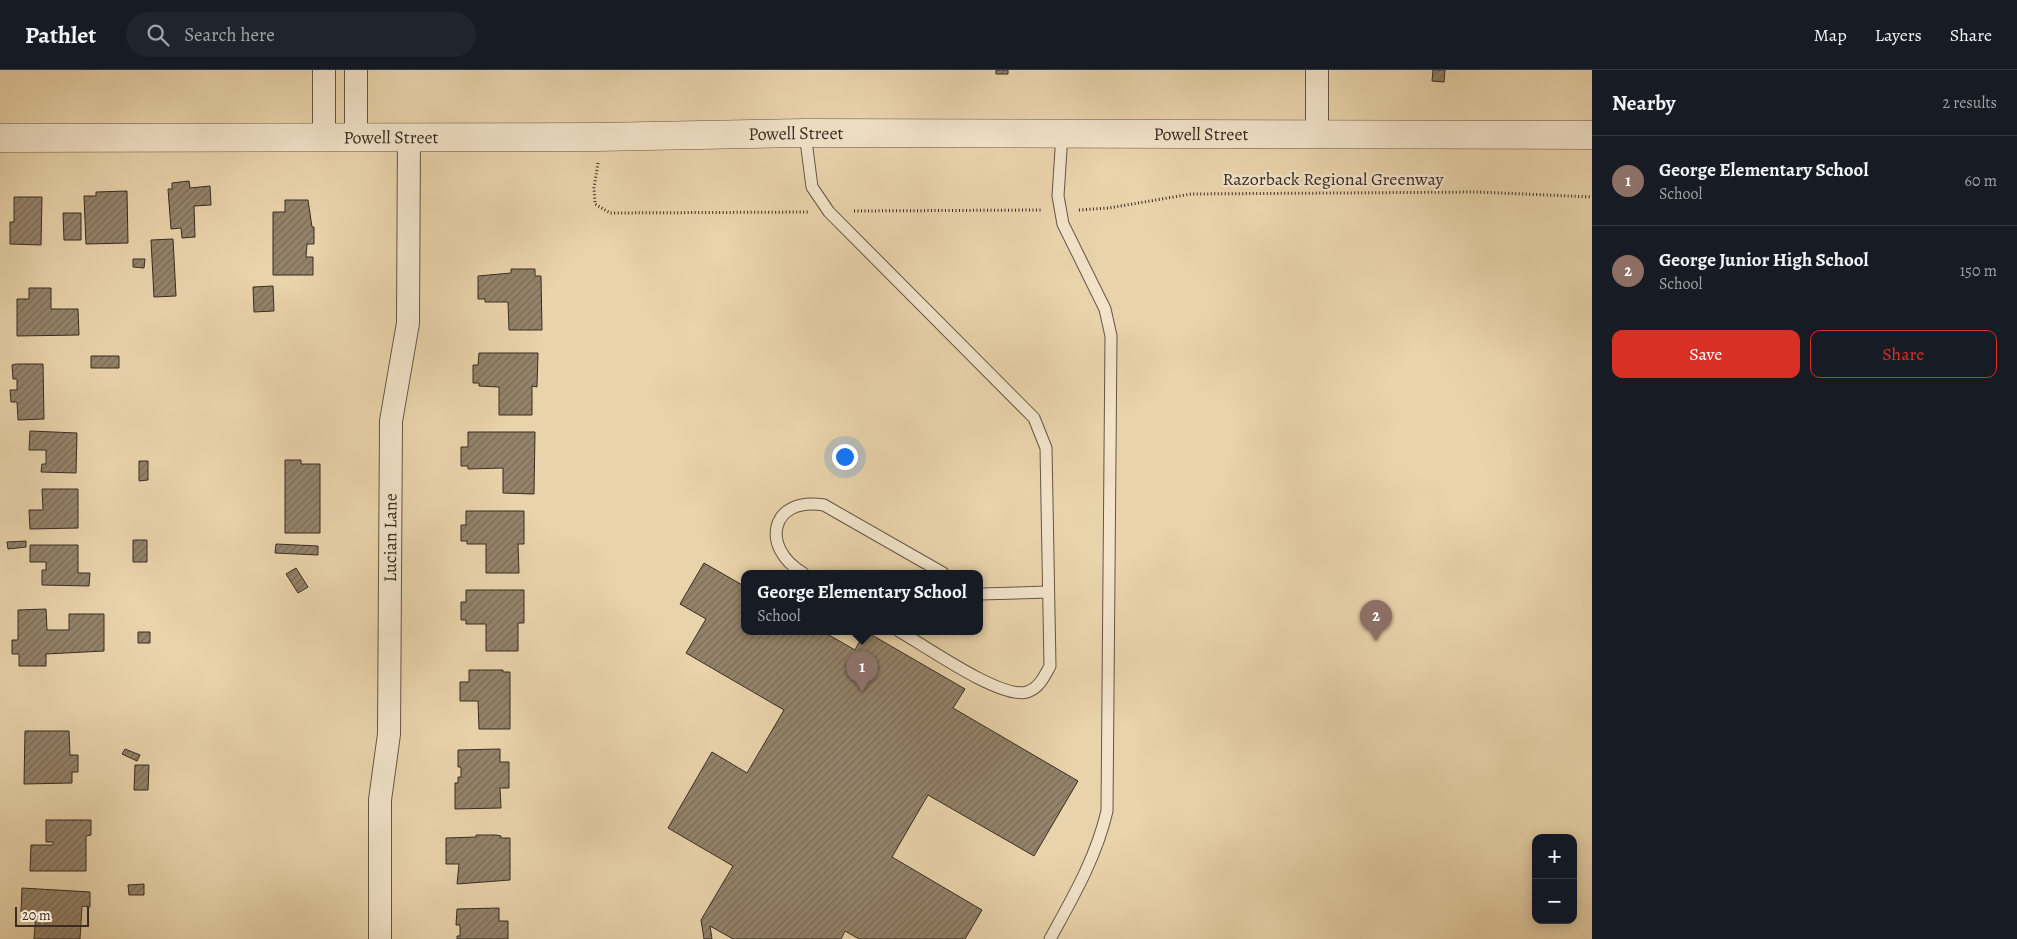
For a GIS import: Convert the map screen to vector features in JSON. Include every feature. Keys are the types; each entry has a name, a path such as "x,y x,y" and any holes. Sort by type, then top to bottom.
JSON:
{"street":[{"path":"324,70 324,137"},
{"path":"356,70 356,137"},
{"path":"1317,70 1317,135"},
{"name":"Powell Street","path":"0,138 598,137 805,133 1592,135"},
{"name":"Lucian Lane","path":"380,939 380,800 389,734 391,421 408,323 409,136"}],"lane":[{"path":"805,133 812,187 828,212 1034,418 1046,448 1050,666 1042,682 1027,692 1011,693 985,682 906,635"},
{"path":"1050,939 1087,872 1101,839 1107,811 1111,336 1106,309 1063,224 1058,196 1062,134"},
{"path":"798,570 791,566 778,551 776,539 777,524 782,514 794,506 808,502 824,505 938,570"},
{"path":"983,594 1048,592"}],"path":[{"path":"598,154 594,188 596,204 610,213 797,212"},
{"name":"Razorback Regional Greenway","path":"1076,210 1109,208 1190,194 1478,192 1592,197"},
{"path":"862,211 1043,210"}],"building":[{"path":"996,70 1008,70 1008,74 996,74"},
{"path":"1433,70 1445,70 1444,82 1432,81"},
{"path":"189,181 190,188 210,186 211,205 194,206 195,237 182,238 181,228 171,229 168,189 172,189 172,183"},
{"path":"127,191 128,243 86,244 84,196 96,196 96,192"},
{"path":"14,197 42,197 41,245 10,244 10,222 14,222"},
{"path":"285,200 308,200 312,227 314,227 314,244 307,244 306,257 313,257 313,275 273,275 273,212 285,212"},
{"path":"63,213 81,213 81,240 64,240"},
{"path":"173,239 176,296 154,297 151,240"},
{"path":"133,259 145,259 144,268 133,267"},
{"path":"511,269 535,269 535,276 541,276 542,330 509,330 508,302 485,302 485,299 478,299 478,276 511,273"},
{"path":"273,286 274,311 254,312 253,287"},
{"path":"29,288 51,288 51,309 78,309 79,335 17,336 17,299 29,299"},
{"path":"479,353 538,353 537,387 532,386 532,415 499,415 499,387 479,386 479,383 473,383 473,365 478,365"},
{"path":"91,356 119,356 119,368 91,368"},
{"path":"43,364 44,419 18,420 17,402 11,402 10,390 17,390 17,379 13,379 12,365"},
{"path":"30,431 77,433 76,473 41,472 42,464 46,464 46,450 29,450"},
{"path":"468,432 535,432 534,494 503,493 503,468 468,469 468,466 461,466 461,447 468,447"},
{"path":"285,460 301,460 301,464 320,464 320,533 285,533"},
{"path":"139,461 148,461 148,480 139,481"},
{"path":"42,489 78,489 78,528 30,529 29,510 43,510"},
{"path":"466,511 524,511 524,544 518,544 519,573 486,573 486,544 467,544 467,541 461,541 461,525 466,525"},
{"path":"133,540 147,540 147,562 133,562"},
{"path":"26,541 26,547 8,549 7,542"},
{"path":"276,544 318,546 318,555 275,553"},
{"path":"30,545 78,545 78,573 90,573 89,586 42,585 42,570 46,570 46,562 30,562"},
{"path":"704,563 741,584 741,635 829,635 855,650 863,635 872,635 965,689 953,708 1078,781 1034,856 928,795 892,857 982,910 965,939 859,939 845,931 841,939 733,939 710,926 712,939 704,939 701,920 733,866 668,828 712,752 747,773 784,710 686,653 706,619 680,604"},
{"path":"296,568 308,587 298,593 286,574"},
{"path":"466,590 524,590 524,623 518,623 518,651 486,651 486,624 466,624 466,620 461,620 461,602 466,602"},
{"path":"46,609 47,630 69,630 69,614 104,614 104,651 46,654 46,666 19,666 19,654 12,654 12,640 18,640 18,610"},
{"path":"138,632 150,632 150,643 138,643"},
{"path":"469,670 503,670 503,672 510,672 510,729 479,729 478,701 460,701 460,682 469,682"},
{"path":"25,731 69,731 70,755 78,755 78,772 72,772 72,783 24,784"},
{"path":"125,749 140,755 137,761 122,754"},
{"path":"500,749 500,762 509,762 509,788 500,788 501,808 455,809 455,783 458,783 458,777 461,777 461,767 458,767 458,750"},
{"path":"135,765 149,765 148,790 134,790"},
{"path":"46,820 91,820 91,835 86,836 86,871 30,871 31,845 53,845 53,842 46,842"},
{"path":"476,835 496,835 501,836 501,838 510,838 510,880 457,884 459,864 446,864 446,838 476,837"},
{"path":"144,884 144,895 129,895 128,885"},
{"path":"22,888 90,892 90,907 82,906 80,939 34,939 36,913 21,912"},
{"path":"499,908 499,921 508,921 508,939 457,939 457,936 460,936 460,925 456,925 457,909"}],"place":[{"name":"George Junior High School","path":"1376,641"},
{"name":"George Elementary School","path":"862,692"}]}
